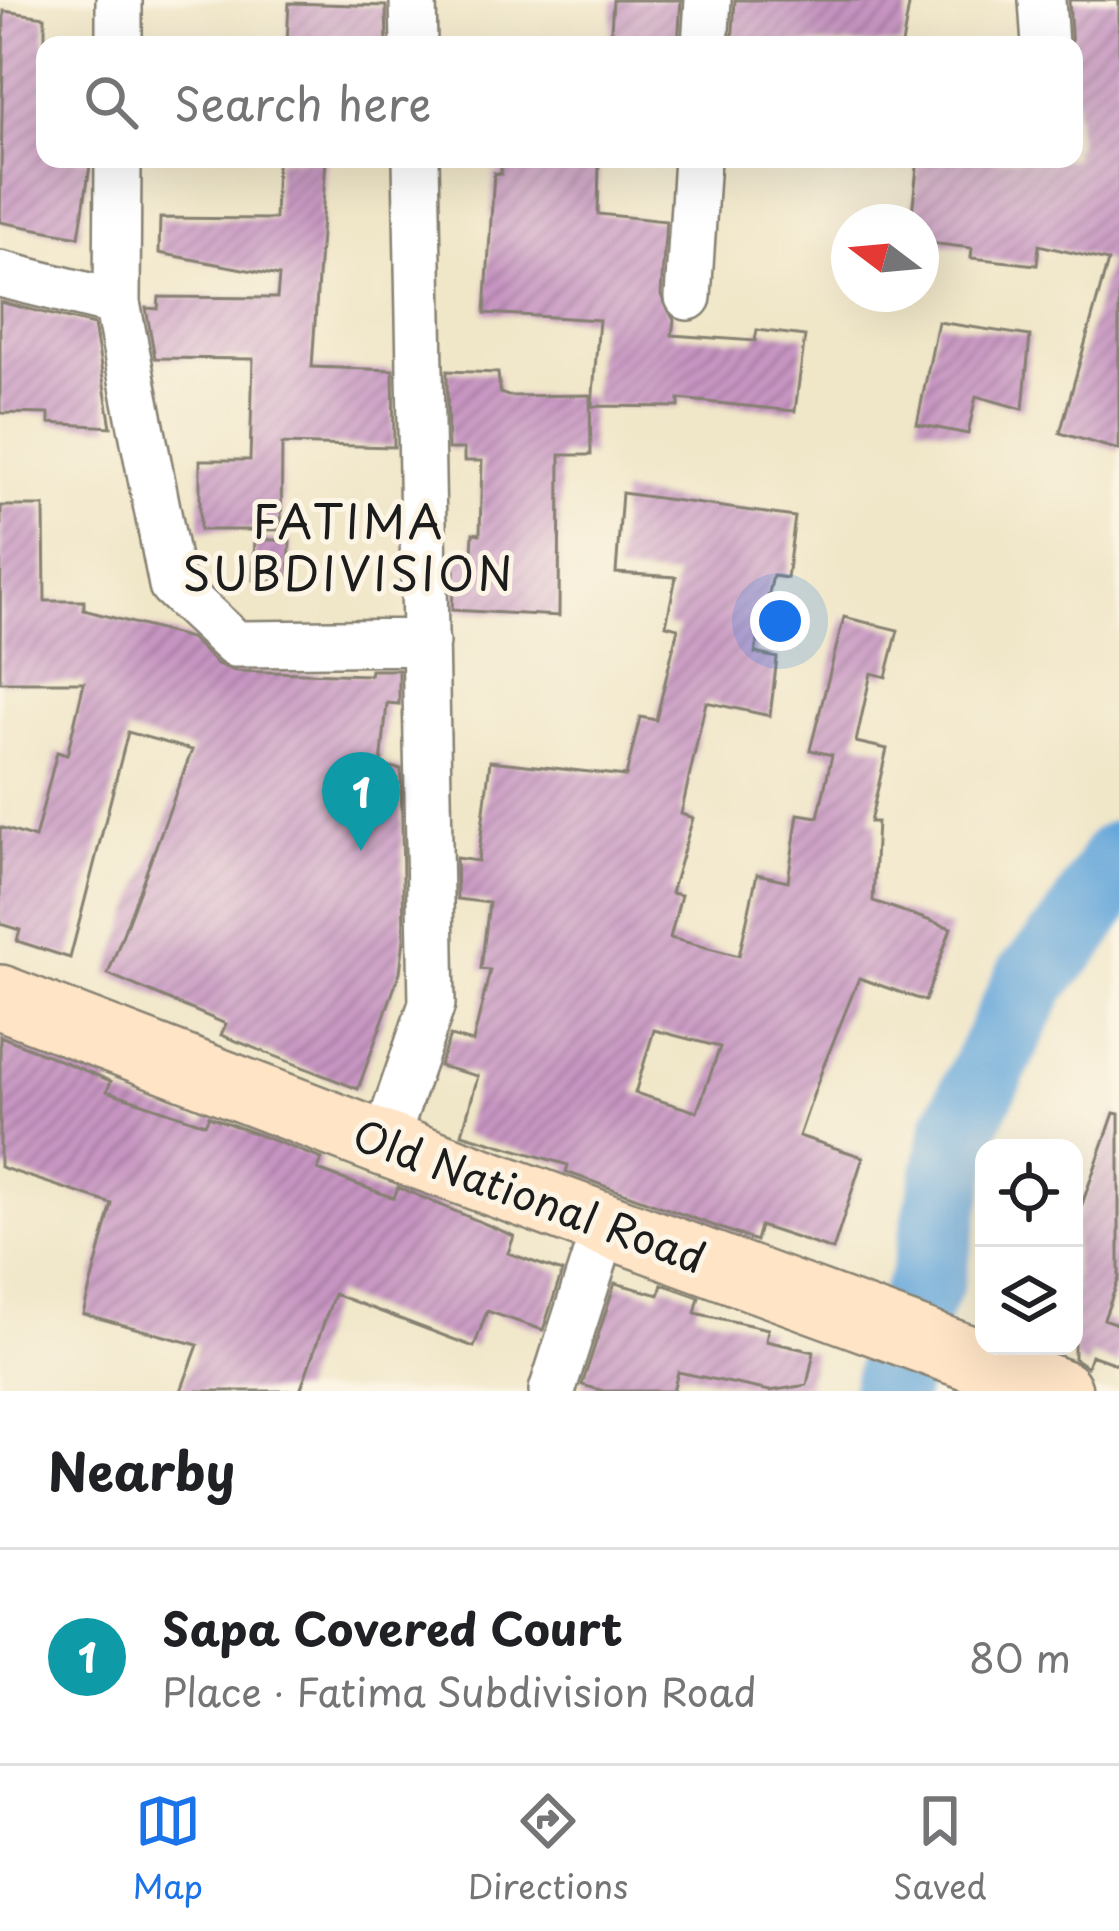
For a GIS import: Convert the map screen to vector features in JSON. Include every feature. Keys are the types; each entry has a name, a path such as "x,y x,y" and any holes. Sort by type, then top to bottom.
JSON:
{"main road":[{"name":"Old National Road","path":"0,997 383,1144 1053,1388"}],"street":[{"path":"118,36 119,0"},
{"path":"413,0 414,36"},
{"path":"706,36 709,0"},
{"path":"1042,0 1044,36"},
{"path":"118,168 117,303 172,585 235,644 426,641"},
{"path":"383,1144 432,1004 416,168"},
{"path":"688,298 696,168"},
{"path":"0,274 117,303"},
{"path":"552,1391 605,1226"}],"building":[{"path":"613,0 681,0 679,36 611,36"},
{"path":"735,0 910,0 904,36 733,36"},
{"path":"1069,0 1119,0 1119,450 1060,433 1108,261 1039,245 1037,265 971,258 972,248 939,244 939,204 913,204 917,168 1083,168 1083,36 1071,36"},
{"path":"289,3 386,6 387,36 287,36"},
{"path":"4,11 45,17 45,36 36,36 36,168 90,168 79,237 0,222"},
{"path":"277,168 325,168 312,367 393,370 394,447 282,444 281,530 200,530 200,460 250,460 253,359 155,358 146,308 158,309 159,297 277,298 279,276 159,253 160,218 275,219"},
{"path":"501,168 599,168 598,214 666,221 661,295 674,320 672,335 755,341 757,330 805,336 795,411 679,399 679,407 592,406 599,320 485,313 494,173 501,174"},
{"path":"0,302 94,325 111,427 49,423 49,414 0,413"},
{"path":"938,322 1030,336 1023,409 976,396 968,434 917,424"},
{"path":"447,371 498,373 500,393 508,396 590,395 591,455 560,455 559,616 452,610 455,554 472,555 473,533 480,534 482,461 464,461 464,449 448,449"},
{"path":"622,493 795,517 787,578 773,576 755,653 777,658 770,716 706,702 681,814 693,818 671,893 681,895 670,938 739,956 757,874 788,881 798,814 818,817 832,755 810,750 844,617 898,630 886,677 871,673 856,742 887,749 870,822 877,822 873,901 951,928 925,1001 859,978 823,1067 799,1136 863,1157 833,1250 760,1226 756,1241 566,1172 568,1165 462,1134 478,1076 439,1066 450,1036 473,1042 490,970 481,969 489,903 457,899 456,858 478,861 490,761 626,776 640,717 656,720 678,628 666,625 676,577 616,573","holes":["654,1030 720,1047 697,1112 635,1093"]},
{"path":"1,506 44,506 45,601 84,601 84,610 190,638 217,664 235,671 370,675 371,670 399,670 399,704 387,703 381,766 401,769 404,939 400,972 358,1089 221,1035 226,1024 108,974 192,750 128,732 70,958 17,941 20,930 0,924 0,827 35,838 57,752 67,755 84,682 0,682"},
{"path":"255,539 290,541 289,582 253,580"},
{"path":"0,1036 111,1081 107,1091 205,1124 209,1116 322,1159 318,1170 394,1198 398,1187 514,1236 508,1253 562,1272 543,1330 487,1311 474,1347 334,1294 300,1391 181,1391 198,1345 83,1314 112,1204 0,1167"},
{"path":"1114,1113 1119,1114 1119,1278 1104,1319 1119,1325 1119,1365 1091,1355 1087,1367 1074,1358 1083,1355 1083,1201"},
{"path":"615,1283 659,1295 662,1284 699,1297 695,1313 768,1329 766,1341 814,1352 807,1385 770,1391 678,1372 673,1391 604,1391 582,1385"}],"waterway":[{"path":"889,1391 907,1323 927,1280 959,1129 1032,979 1074,932 1119,858"}],"place":[{"name":"Sapa Covered Court","path":"361,851"}],"district":[{"name":"FATIMA SUBDIVISION","path":"349,549"}]}
